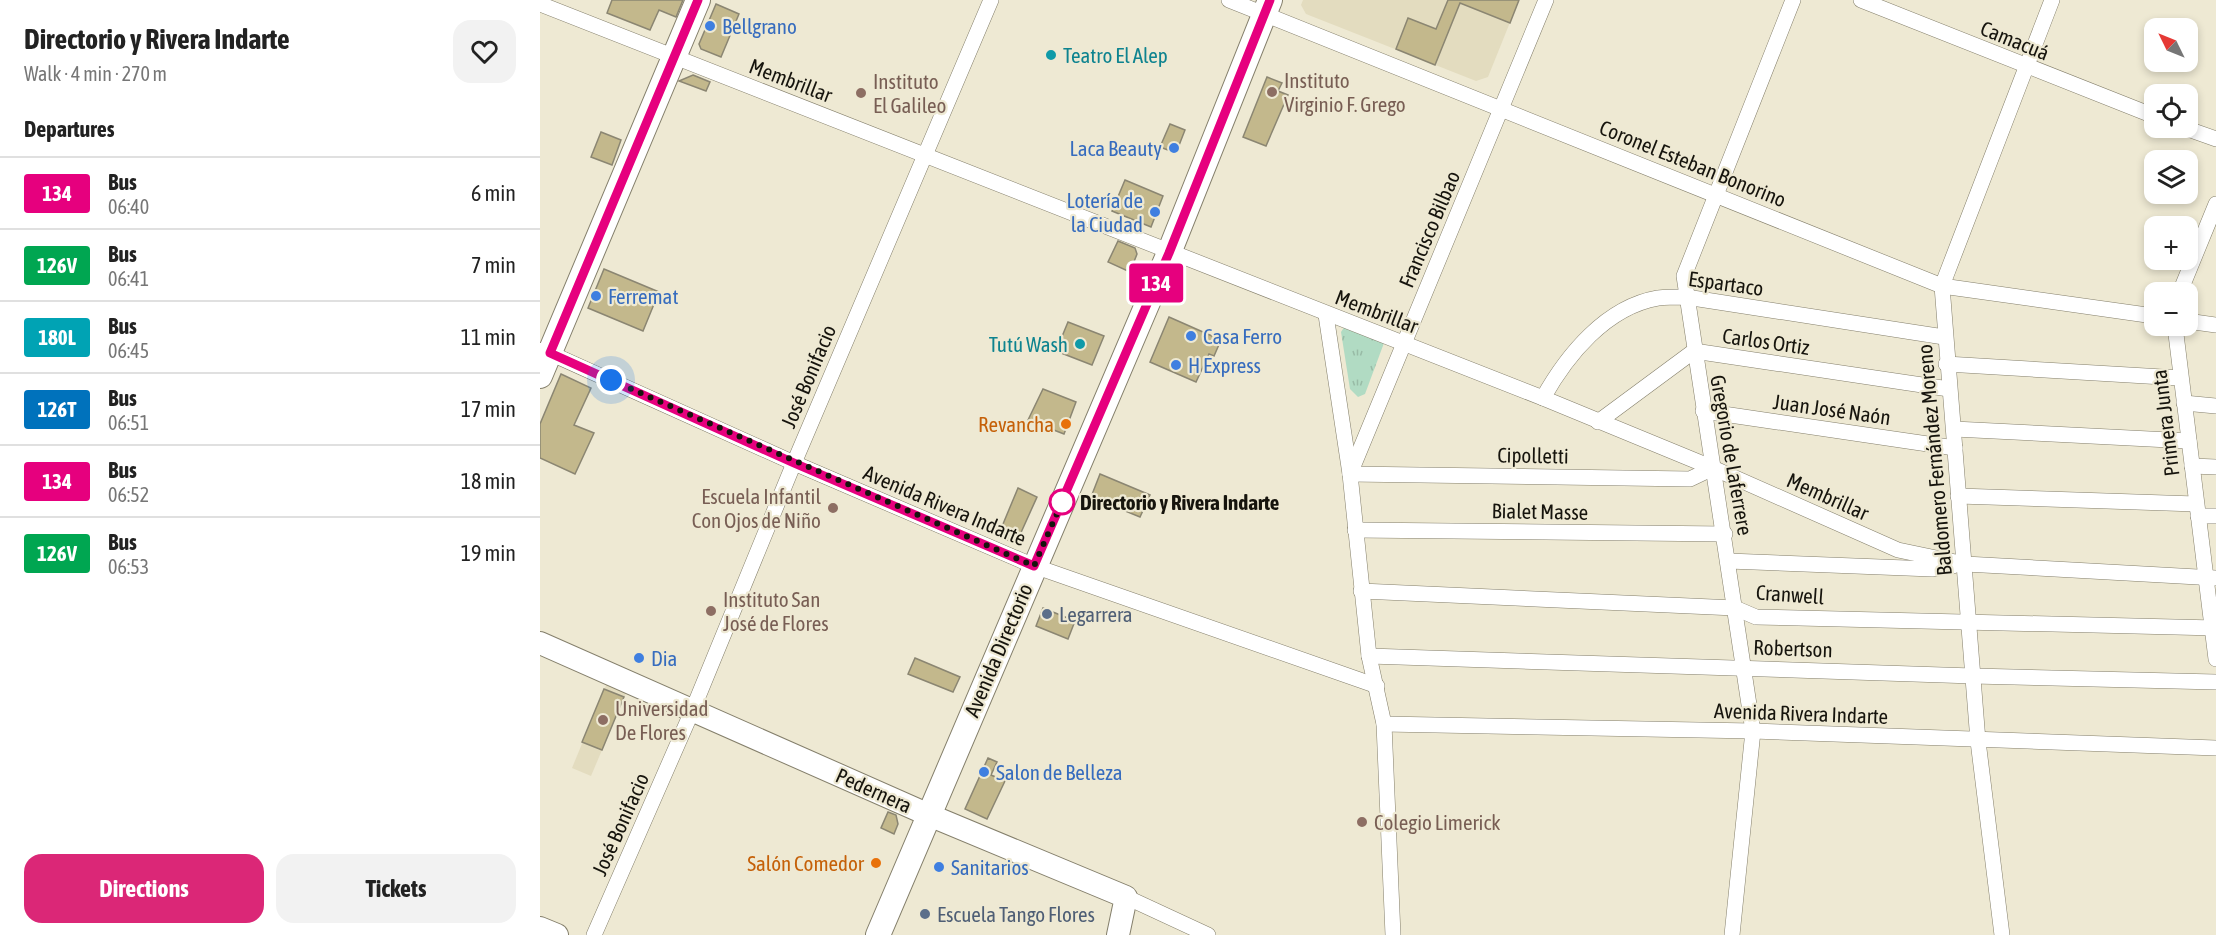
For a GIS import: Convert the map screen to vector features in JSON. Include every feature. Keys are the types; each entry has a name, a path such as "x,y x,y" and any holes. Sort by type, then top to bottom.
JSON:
{"main road":[{"path":"540,376 545,351 675,58 698,0"},
{"name":"Avenida Directorio","path":"878,935 1169,253 1267,7"}],"street":[{"name":"José Bonifacio","path":"594,935 693,709 794,463 991,0"},
{"name":"Coronel Esteban Bonorino","path":"1229,0 1267,7 1502,109 1942,286 2144,315"},
{"name":"Francisco Bilbao","path":"1350,474 1546,0"},
{"name":"Gregorio de Laferrere","path":"1732,935 1753,731 1725,534 1703,411 1684,276 1793,0"},
{"name":"Camacuá","path":"1861,0 2144,112"},
{"name":"Baldomero Fernández Moreno","path":"2001,935 1978,741 1954,429 1946,364 1942,286 2052,0"},
{"name":"Membrillar","path":"540,4 926,154 1326,315 1543,398 1713,468 1898,550 1965,564 2211,578"},
{"path":"2198,133 2216,139"},
{"path":"2184,282 2216,204"},
{"name":"Espartaco","path":"1543,398 1560,367 1599,328 1633,306 1658,298 1686,297 1944,337"},
{"name":"Francisco Bilbao","path":"1326,315 1350,474 1354,530 1369,656 1384,724 1393,935"},
{"path":"2198,323 2216,325"},
{"name":"Primera Junta","path":"2176,336 2197,510 2211,578 2216,659"},
{"name":"Avenida Rivera Indarte","path":"545,351 794,463 1034,566 1377,686"},
{"name":"Carlos Ortiz","path":"1598,422 1694,351 1949,389"},
{"path":"1946,364 2181,378"},
{"path":"2184,403 2216,406"},
{"name":"Juan José Naón","path":"1703,411 1955,448"},
{"path":"1954,429 2188,441"},
{"path":"2192,466 2216,467"},
{"name":"Cipolletti","path":"1350,474 1690,479 1713,468"},
{"path":"1958,496 2197,510 2216,516"},
{"name":"Bialet Masse","path":"1354,530 1725,534"},
{"path":"1728,561 1932,569 1965,564"},
{"name":"Cranwell","path":"1361,591 1735,608 1756,616 2214,628"},
{"name":"Pedernera","path":"540,643 929,815 1126,897 1208,935"},
{"name":"Robertson","path":"1369,656 2216,682"},
{"name":"Avenida Rivera Indarte","path":"1384,724 1753,731 2216,748"},
{"path":"1118,935 1126,897"},
{"path":"540,928 556,935"}],"shaded area":[{"path":"1303,0 1519,0 1488,77 1476,81 1306,14 1301,5"},
{"name":"Universidad De Flores","path":"607,683 627,691 591,776 572,768"}],"green space":[{"path":"1345,326 1384,343 1365,394 1358,397 1350,389 1341,332"}],"building":[{"path":"612,0 683,0 676,17 659,10 650,30 607,13"},
{"path":"1448,0 1519,0 1510,23 1460,3 1435,65 1396,49 1408,18 1436,29"},
{"path":"716,4 739,14 721,57 701,49 699,44"},
{"path":"693,75 710,82 706,91 679,81"},
{"path":"1267,77 1282,83 1278,91 1288,95 1266,146 1243,137"},
{"path":"1170,124 1185,130 1176,153 1160,147"},
{"path":"601,132 621,140 612,165 591,157"},
{"path":"1125,180 1163,196 1151,227 1112,211"},
{"path":"1118,241 1135,248 1137,254 1130,272 1108,262"},
{"path":"604,269 659,292 643,331 588,308"},
{"path":"1169,317 1221,340 1214,356 1209,354 1196,382 1150,362"},
{"name":"Tutú Wash","path":"1068,322 1104,336 1092,365 1056,351"},
{"path":"561,374 591,388 574,425 594,433 575,474 540,458 540,424"},
{"path":"1043,389 1076,402 1064,434 1028,420"},
{"path":"1100,474 1150,495 1140,517 1091,497"},
{"path":"1018,488 1037,497 1019,537 1010,541 998,536"},
{"path":"1043,608 1075,621 1068,639 1036,626"},
{"path":"915,658 960,677 953,692 908,674"},
{"name":"Universidad De Flores","path":"604,689 624,697 602,750 582,742"},
{"path":"988,758 997,762 991,775 1005,781 987,819 965,809"},
{"path":"888,812 896,815 898,824 894,834 881,828"}],"bus line":[{"name":"134","path":"698,0 550,353 794,463 1034,566 1169,253 1270,0"}],"place":[{"name":"Bellgrano","path":"710,26"},
{"name":"Teatro El Alep","path":"1051,55"},
{"name":"Instituto Virginio F. Grego","path":"1272,92"},
{"name":"Instituto El Galileo","path":"861,93"},
{"name":"Laca Beauty","path":"1174,148"},
{"name":"Lotería de la Ciudad","path":"1155,212"},
{"name":"Ferremat","path":"596,296"},
{"name":"Casa Ferro","path":"1191,336"},
{"name":"Tutú Wash","path":"1080,344"},
{"name":"H Express","path":"1176,365"},
{"name":"Revancha","path":"1066,424"},
{"name":"Directorio y Rivera Indarte","path":"1062,502"},
{"name":"Escuela Infantil Con Ojos de Niño","path":"833,508"},
{"name":"Instituto San José de Flores","path":"711,611"},
{"name":"Legarrera","path":"1047,614"},
{"name":"Dia","path":"639,658"},
{"name":"Universidad De Flores","path":"603,720"},
{"name":"Salon de Belleza","path":"984,772"},
{"name":"Colegio Limerick","path":"1362,822"},
{"name":"Salón Comedor","path":"876,863"},
{"name":"Sanitarios","path":"939,867"},
{"name":"Escuela Tango Flores","path":"925,914"}],"route":[{"path":"611,380 794,463 1034,566 1062,502"}]}
